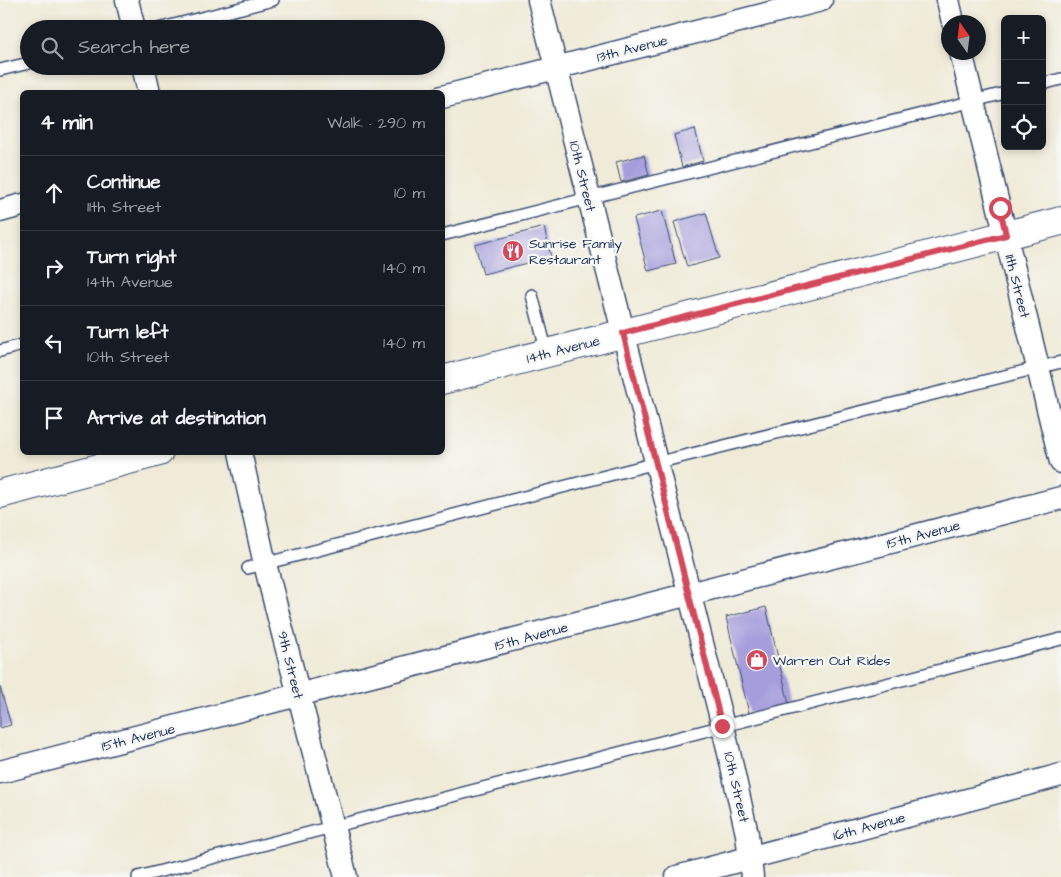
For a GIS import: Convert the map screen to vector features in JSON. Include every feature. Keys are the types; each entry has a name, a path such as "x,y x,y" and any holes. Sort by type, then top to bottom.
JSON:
{"main road":[{"name":"14th Avenue","path":"445,379 1061,221"},
{"path":"0,494 148,455"}],"street":[{"path":"127,0 132,20"},
{"name":"10th Street","path":"539,0 722,726 748,834 750,868"},
{"name":"13th Avenue","path":"445,96 821,0"},
{"path":"948,0 951,15"},
{"name":"11th Street","path":"963,60 1061,462"},
{"path":"145,75 149,90"},
{"path":"0,211 20,206"},
{"name":"9th Street","path":"240,455 257,566 299,696 346,877"},
{"name":"15th Avenue","path":"0,772 1061,498"},
{"name":"16th Avenue","path":"677,877 750,868 1061,775"}],"lane":[{"path":"194,20 273,0"},
{"path":"0,70 20,64"},
{"path":"1046,83 1061,79"},
{"path":"445,235 1001,95"},
{"path":"532,295 547,353"},
{"path":"0,351 20,346"},
{"path":"257,566 656,463 1061,362"},
{"path":"138,877 1061,639"}],"building":[{"path":"695,129 703,161 682,167 674,135"},
{"path":"644,155 649,175 621,182 616,162"},
{"path":"662,211 676,264 648,271 634,218"},
{"path":"706,213 719,258 687,267 674,222"},
{"name":"Sunrise Family Restaurant","path":"544,227 551,257 483,274 475,245"},
{"name":"Warren Out Rides","path":"766,607 789,704 749,713 726,617"},
{"path":"0,687 11,725 0,728"}],"place":[{"name":"Sunrise Family Restaurant","path":"513,251"},
{"name":"Warren Out Rides","path":"757,660"}],"route":[{"path":"722,726 623,333 1006,235 1000,208"}]}
